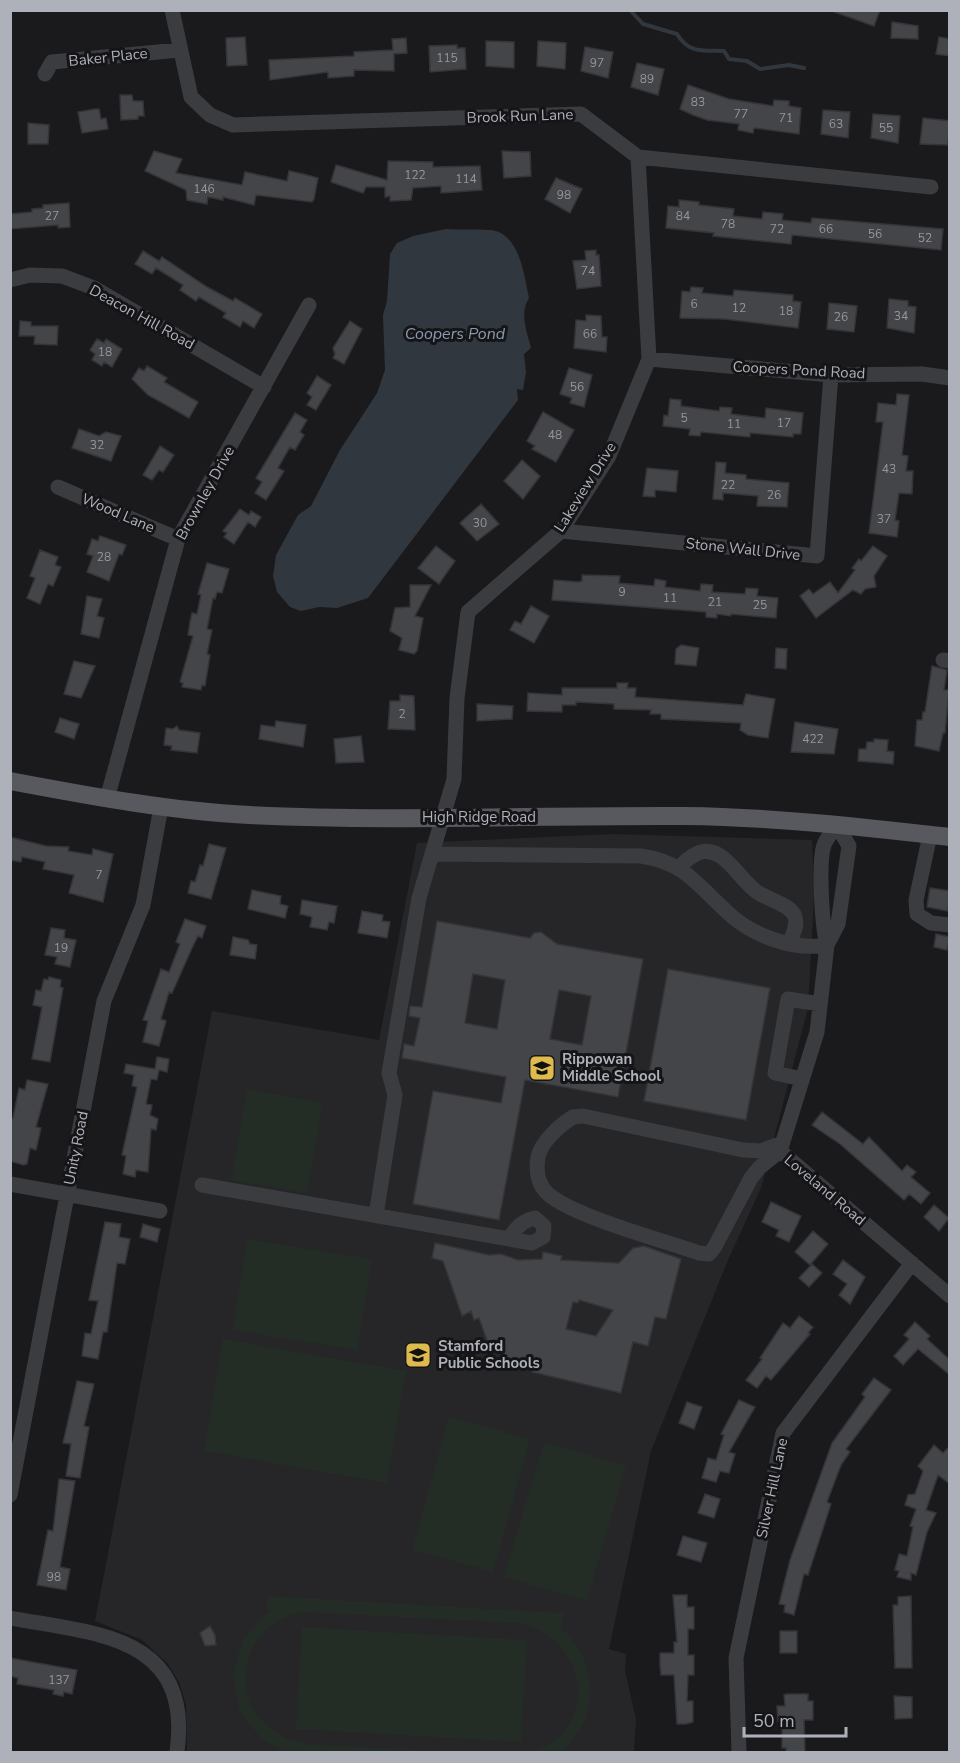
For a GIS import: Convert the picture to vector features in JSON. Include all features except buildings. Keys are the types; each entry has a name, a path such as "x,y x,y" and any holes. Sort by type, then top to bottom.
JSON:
{"main road":[{"name":"High Ridge Road","path":"10,781 162,807 249,815 442,818 688,816 837,825 950,837"}],"street":[{"name":"Brook Run Lane","path":"172,10 191,97 210,115 233,125 581,114 638,157"},
{"name":"Baker Place","path":"45,74 52,62 179,50"},
{"path":"638,157 931,187"},
{"name":"Lakeview Drive","path":"376,1215 395,1095 389,1073 419,898 454,779 457,698 468,612 561,531 609,456 649,359 638,157"},
{"name":"Deacon Hill Road","path":"10,280 30,275 62,276 94,288 264,387"},
{"name":"Brownley Drive","path":"108,799 178,539 309,305"},
{"name":"Coopers Pond Road","path":"649,359 831,375 922,374 950,378"},
{"name":"Stone Wall Drive","path":"561,531 817,556 831,375"},
{"name":"Wood Lane","path":"58,487 178,539"},
{"name":"Unity Road","path":"10,1495 104,1001 143,905 162,807"},
{"name":"Loveland Road","path":"827,945 823,930 822,854 828,838 837,825 846,837 849,857 838,924 827,945 817,1032 781,1147 950,1296"},
{"path":"930,835 916,900 917,914 931,923 950,925"},
{"path":"680,868 683,862 701,852 717,854 753,889 791,910 796,918 796,927 789,944"},
{"path":"433,854 641,856 658,859 680,868 700,884 726,912 756,932 789,944 815,947 827,945"},
{"path":"802,1079 775,1073 788,999 820,1004"},
{"path":"583,1116 743,1150 761,1151 781,1147 751,1178 709,1254 699,1253 574,1209 545,1191 538,1178 537,1166 542,1146 573,1117 583,1116"},
{"path":"10,1184 160,1211"},
{"path":"202,1185 510,1238"},
{"name":"Silver Hill Lane","path":"739,1752 736,1658 783,1433 912,1263"},
{"path":"10,1618 113,1638 145,1654 162,1670 173,1692 179,1720 177,1752"}],"shaded area":[{"name":"Stamford Public Schools","path":"613,834 812,840 814,897 808,1008 761,1188 728,1260 651,1451 609,1649 626,1654 625,1671 636,1719 634,1752 187,1752 186,1705 179,1682 168,1664 142,1640 95,1621 212,1011 379,1040 417,843"},
{"path":"247,1089 323,1103 307,1193 231,1180"},
{"path":"247,1239 372,1259 357,1350 233,1330"},
{"path":"223,1339 406,1371 387,1483 204,1451"},
{"path":"449,1416 530,1439 493,1572 412,1550"},
{"path":"544,1442 626,1466 587,1601 504,1577"},
{"path":"267,1596 563,1613 560,1627 573,1640 588,1672 589,1707 583,1724 574,1739 560,1752 533,1752 555,1740 570,1723 577,1704 577,1683 571,1662 558,1644 540,1631 516,1623 304,1612 278,1622 260,1637 249,1657 246,1679 250,1700 261,1720 280,1735 306,1744 449,1752 285,1752 261,1739 239,1709 233,1672 244,1637 271,1610 266,1609"},
{"path":"302,1627 527,1640 521,1742 296,1729"}],"water":[{"name":"Coopers Pond","path":"446,229 499,232 514,246 522,266 529,298 524,316 531,348 524,354 526,372 523,390 517,389 518,400 368,598 337,608 319,607 301,611 290,607 277,592 273,576 276,555 298,515 311,506 340,450 377,393 385,370 383,315 387,301 390,254 397,243 413,236"}],"waterway":[{"path":"630,10 643,24 677,34 686,45 697,50 724,51 729,59 747,61 760,69 789,65 804,68"}],"place":[{"name":"Rippowan Middle School","path":"542,1068"},
{"name":"Stamford Public Schools","path":"418,1355"}]}
